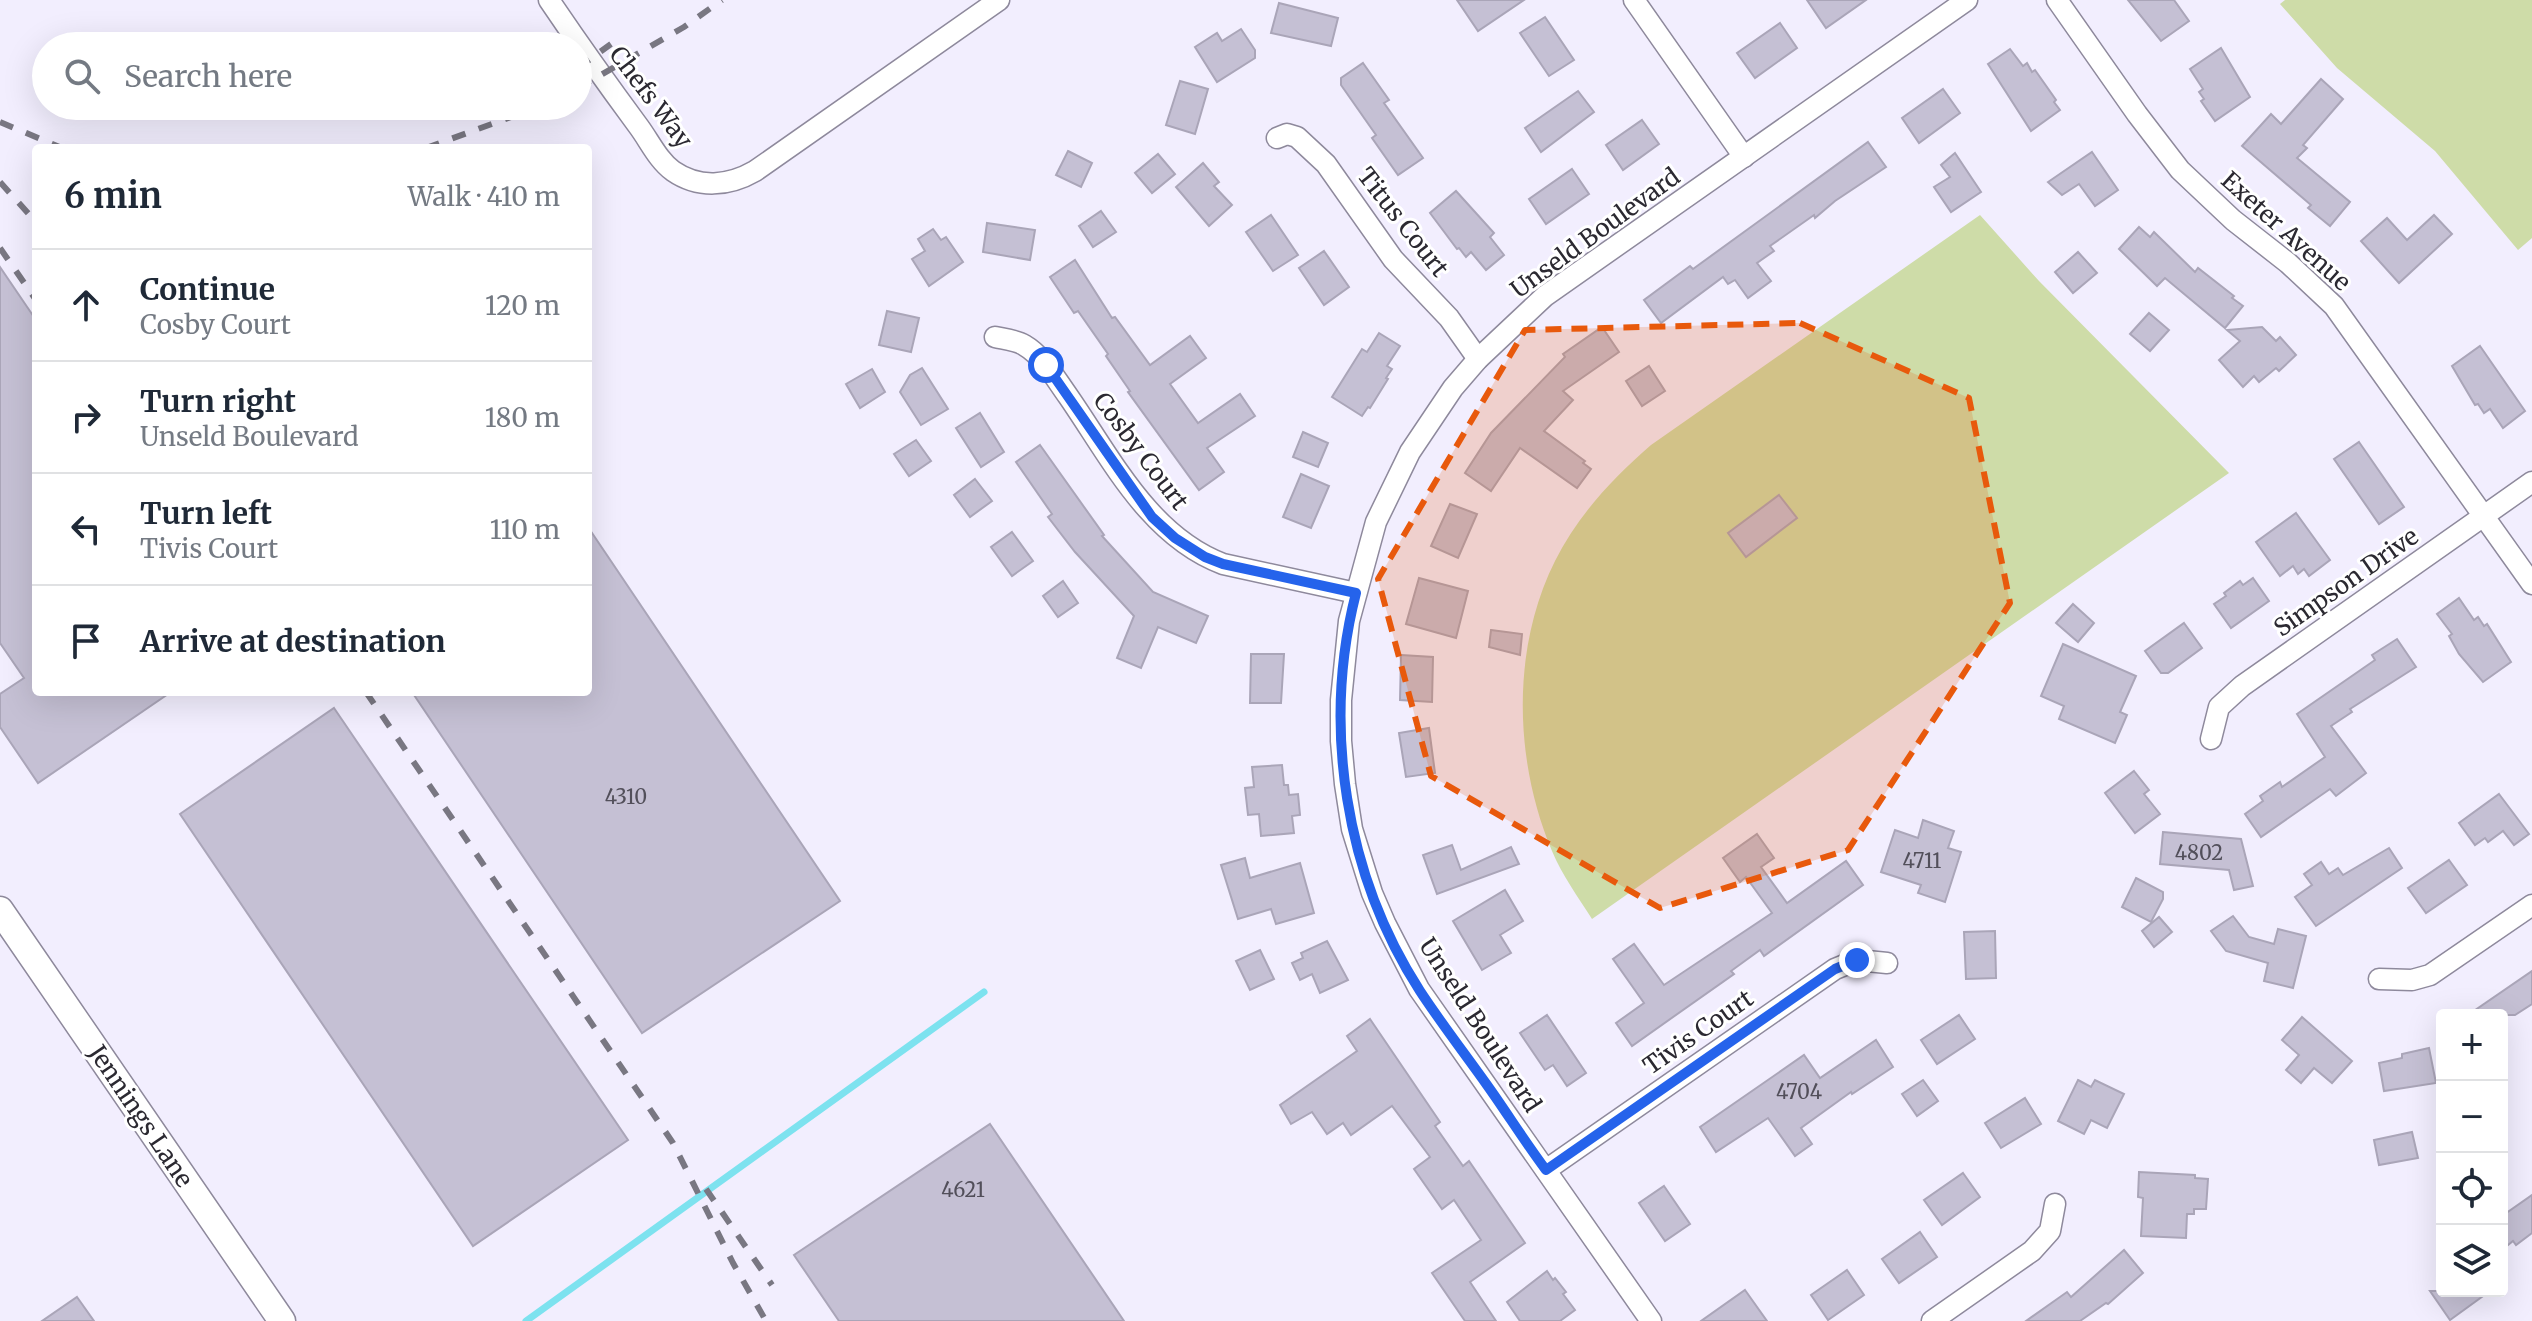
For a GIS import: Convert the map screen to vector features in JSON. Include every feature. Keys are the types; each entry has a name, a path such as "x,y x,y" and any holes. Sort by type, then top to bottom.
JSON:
{"street":[{"name":"Chefs Way","path":"549,0 571,32"},
{"name":"Chefs Way","path":"592,61 654,150 674,172 705,184 726,184 741,179 816,129 999,0"},
{"path":"1634,0 1744,157"},
{"name":"Unseld Boulevard","path":"1651,1321 1419,989 1372,893 1352,829 1341,741 1341,700 1349,621 1376,522 1410,452 1453,388 1478,359 1545,296 1967,0"},
{"name":"Exeter Avenue","path":"2057,0 2180,170 2334,306 2532,584"},
{"name":"Titus Court","path":"1277,138 1287,134 1297,137 1326,164 1393,259 1449,318 1478,359"},
{"name":"Cosby Court","path":"995,337 1023,343 1046,365 1152,517 1175,538 1205,557 1223,564 1356,593"},
{"name":"Simpson Drive","path":"2211,739 2219,707 2242,686 2532,482"},
{"path":"2379,979 2412,980 2430,975 2532,905"},
{"name":"Jennings Lane","path":"0,910 282,1321"},
{"name":"Tivis Court","path":"1546,1170 1835,969 1857,960 1887,963"},
{"path":"1932,1321 2032,1251 2050,1231 2055,1204"}],"highlighted area":[{"path":"1800,323 1969,398 2010,603 1848,850 1660,908 1431,776 1378,579 1525,330"}],"green space":[{"path":"2285,0 2532,0 2532,238 2518,250 2435,151 2337,68 2280,4"},
{"path":"1980,215 2039,281 2229,473 1592,919 1552,851 1530,780 1525,743 1523,705 1531,631 1541,595 1564,544 1597,498 1651,445"}],"building":[{"path":"1457,0 1524,0 1478,31"},
{"path":"1807,0 1866,0 1826,28"},
{"path":"2128,0 2174,0 2189,21 2161,41"},
{"path":"1279,3 1338,18 1331,46 1271,33"},
{"path":"1545,17 1574,60 1549,76 1520,33"},
{"path":"1780,23 1797,48 1755,78 1737,53"},
{"path":"1241,29 1255,50 1255,58 1217,82 1195,47 1217,33 1222,41"},
{"path":"2221,48 2250,97 2215,121 2201,101 2204,99 2199,92 2203,89 2190,69"},
{"path":"2010,49 2023,66 2027,63 2032,72 2035,70 2060,110 2031,131 1988,64"},
{"path":"1363,63 1389,100 1384,103 1423,158 1398,175 1372,138 1376,135 1341,85 1341,78"},
{"path":"2321,79 2343,99 2303,145 2307,148 2297,158 2350,202 2330,226 2308,208 2311,205 2242,146 2271,114 2281,124"},
{"path":"1180,81 1208,89 1195,134 1166,125"},
{"path":"1943,89 1960,113 1919,143 1902,118"},
{"path":"1578,91 1594,112 1541,152 1525,128"},
{"path":"1642,120 1659,144 1623,170 1606,145"},
{"path":"1868,142 1886,167 1770,246 1774,251 1757,263 1771,281 1748,298 1735,280 1728,284 1723,277 1661,323 1644,300 1690,266 1693,269"},
{"path":"1068,151 1092,163 1081,187 1056,175"},
{"path":"2092,152 2118,190 2095,206 2079,184 2062,195 2048,182"},
{"path":"1955,153 1981,192 1951,212 1934,187 1950,177 1941,165"},
{"path":"1158,154 1175,174 1152,193 1135,173"},
{"path":"1203,163 1219,182 1214,186 1232,205 1209,226 1176,187"},
{"path":"1572,169 1589,194 1546,224 1529,199"},
{"path":"1456,191 1494,233 1490,237 1504,255 1486,270 1471,252 1466,257 1457,249 1430,213"},
{"path":"1101,211 1116,232 1093,247 1079,226"},
{"path":"1271,215 1298,255 1273,271 1246,232"},
{"path":"2434,215 2452,234 2399,283 2361,241 2387,218 2407,240"},
{"path":"987,223 1035,230 1030,260 983,252"},
{"path":"2139,227 2150,237 2154,232 2195,272 2198,268 2243,306 2225,328 2165,278 2157,286 2119,249"},
{"path":"933,229 941,240 946,237 963,262 929,286 912,259 925,251 918,239"},
{"path":"1324,251 1349,287 1324,305 1299,268"},
{"path":"2078,252 2097,273 2073,293 2055,272"},
{"path":"1075,260 1112,318 1115,317 1150,365 1190,336 1206,358 1170,384 1198,423 1240,394 1255,416 1207,448 1224,472 1199,490 1128,392 1106,356 1108,354 1078,311 1074,313 1050,277"},
{"path":"0,267 32,314 32,696 165,696 38,783 0,727 0,694 24,678 0,643"},
{"path":"887,311 919,318 911,352 879,345"},
{"path":"2149,313 2169,330 2150,351 2130,334"},
{"path":"1602,327 1619,352 1563,391 1573,400 1544,431 1585,461 1583,463 1591,469 1577,488 1520,448 1491,491 1465,473 1491,433 1565,357 1563,354"},
{"path":"2262,327 2276,341 2280,337 2296,355 2279,371 2276,368 2259,382 2254,376 2243,387 2219,360 2240,341 2227,330"},
{"path":"1379,333 1400,346 1387,366 1392,369 1388,379 1362,416 1332,397 1362,349 1367,352"},
{"path":"2480,346 2525,411 2503,428 2490,409 2484,413 2478,404 2475,405 2452,366"},
{"path":"1649,366 1665,391 1642,406 1626,381"},
{"path":"922,368 948,409 921,425 900,392 910,375"},
{"path":"872,369 885,392 860,408 846,384"},
{"path":"980,413 1004,452 981,467 956,428"},
{"path":"1303,432 1328,443 1318,467 1293,457"},
{"path":"916,440 931,461 909,476 894,454"},
{"path":"2359,442 2404,507 2379,524 2334,459"},
{"path":"1040,445 1102,536 1153,592 1208,616 1196,643 1158,627 1141,668 1117,658 1134,616 1075,552 1048,517 1052,514 1016,462"},
{"path":"1301,474 1329,486 1311,528 1283,517"},
{"path":"975,479 992,501 970,517 954,495"},
{"path":"1779,495 1797,518 1746,557 1728,533"},
{"path":"1450,504 1477,514 1458,558 1431,546"},
{"path":"2296,513 2330,560 2309,576 2304,569 2298,574 2293,566 2280,576 2256,542"},
{"path":"1012,532 1033,561 1012,576 991,547"},
{"path":"592,533 840,901 642,1033 415,696 592,696"},
{"path":"1419,578 1468,591 1456,638 1406,624"},
{"path":"2253,578 2269,601 2231,628 2214,604 2240,581 2243,585"},
{"path":"1063,581 1078,603 1058,617 1043,596"},
{"path":"2459,598 2474,620 2478,617 2484,626 2487,624 2511,662 2483,682 2459,654 2449,636 2452,634 2437,614"},
{"path":"2073,604 2094,623 2078,642 2056,623"},
{"path":"2184,623 2202,648 2168,673 2161,673 2145,651"},
{"path":"1491,630 1522,634 1520,655 1489,647"},
{"path":"2397,639 2416,667 2350,709 2352,712 2331,726 2366,773 2336,796 2330,789 2261,837 2245,814 2263,801 2260,796 2280,782 2282,787 2325,757 2297,714 2375,660 2372,655"},
{"path":"2063,644 2136,676 2120,712 2127,715 2115,743 2059,719 2064,706 2041,696"},
{"path":"1251,654 1284,654 1281,703 1250,703"},
{"path":"1401,655 1433,657 1432,702 1400,700"},
{"path":"334,708 628,1140 473,1246 180,814"},
{"path":"1429,728 1435,773 1406,777 1399,733"},
{"path":"1282,765 1284,785 1288,785 1289,795 1298,794 1300,815 1292,816 1294,833 1261,836 1259,814 1248,815 1245,788 1254,787 1252,767"},
{"path":"2134,771 2149,790 2144,794 2160,814 2135,833 2105,793"},
{"path":"2499,794 2529,834 2514,845 2503,831 2488,842 2485,838 2475,845 2459,823"},
{"path":"1923,820 1954,831 1948,848 1961,852 1945,902 1918,893 1921,885 1881,872 1895,830 1918,838"},
{"path":"2163,832 2241,839 2253,886 2234,890 2229,870 2160,864"},
{"path":"1757,834 1774,858 1761,867 1787,903 1846,861 1863,885 1764,956 1760,950 1731,971 1734,974 1632,1046 1616,1023 1644,1003 1613,959 1634,944 1664,985 1772,913 1746,877 1740,882 1723,858"},
{"path":"1452,845 1461,870 1511,847 1519,864 1437,894 1423,855"},
{"path":"2389,848 2402,868 2316,926 2295,897 2312,885 2304,874 2321,862 2329,874 2338,868 2343,875"},
{"path":"1245,858 1250,878 1300,863 1314,913 1276,924 1271,909 1238,919 1221,865"},
{"path":"2449,860 2467,885 2426,913 2408,888"},
{"path":"2136,878 2163,892 2163,899 2151,922 2122,907"},
{"path":"1505,890 1523,921 1500,935 1511,953 1482,970 1453,921"},
{"path":"2233,916 2249,937 2274,944 2278,929 2306,936 2293,988 2264,981 2268,963 2226,951 2211,931"},
{"path":"2159,917 2172,932 2154,947 2142,931"},
{"path":"1995,931 1996,978 1966,979 1964,932"},
{"path":"1327,941 1348,980 1320,993 1312,974 1300,980 1292,963 1303,958 1301,953"},
{"path":"1260,950 1274,979 1250,990 1236,961"},
{"path":"2532,971 2532,1004 2515,1015 2508,1015 2508,1009 2477,1009"},
{"path":"1547,1015 1586,1073 1567,1086 1553,1065 1545,1070 1520,1033"},
{"path":"1959,1015 1975,1039 1937,1064 1921,1040"},
{"path":"2302,1017 2352,1061 2332,1083 2314,1068 2301,1083 2286,1070 2299,1055 2282,1040"},
{"path":"1370,1019 1440,1122 1435,1126 1463,1166 1469,1161 1525,1243 1470,1282 1496,1321 1465,1321 1432,1273 1481,1240 1454,1200 1442,1209 1414,1169 1430,1157 1392,1106 1351,1135 1343,1123 1327,1134 1312,1112 1291,1124 1280,1105 1357,1051 1347,1036"},
{"path":"1876,1040 1893,1067 1801,1128 1812,1144 1795,1156 1768,1118 1716,1152 1700,1127 1804,1055 1820,1078"},
{"path":"2429,1048 2436,1083 2384,1091 2379,1063 2402,1058 2402,1054"},
{"path":"1923,1080 1938,1101 1917,1116 1902,1094"},
{"path":"2078,1080 2091,1087 2095,1080 2124,1094 2107,1128 2091,1120 2084,1134 2058,1121"},
{"path":"2025,1098 2041,1124 2001,1148 1985,1123"},
{"path":"990,1124 1124,1321 839,1321 794,1255"},
{"path":"2412,1132 2418,1158 2379,1165 2374,1140"},
{"path":"2139,1172 2195,1175 2195,1178 2208,1179 2206,1209 2194,1209 2194,1214 2187,1214 2186,1238 2141,1236 2143,1198 2138,1197"},
{"path":"1963,1173 1980,1197 1942,1225 1924,1200"},
{"path":"1664,1186 1690,1224 1665,1241 1639,1203"},
{"path":"2532,1195 2532,1233 2516,1245 2513,1241 2508,1245 2508,1212"},
{"path":"1920,1232 1937,1257 1899,1283 1882,1259"},
{"path":"2124,1250 2143,1273 2108,1304 2080,1321 2026,1321 2067,1292 2071,1297"},
{"path":"1847,1270 1864,1295 1828,1320 1811,1295"},
{"path":"1547,1271 1566,1292 1563,1294 1575,1310 1560,1321 1520,1321 1507,1302"},
{"path":"1745,1290 1767,1321 1701,1321"},
{"path":"2430,1291 2436,1291 2436,1297 2482,1297 2450,1320"},
{"path":"77,1297 94,1321 42,1321"}],"waterway":[{"path":"526,1321 984,992"}],"railway":[{"path":"592,80 684,27 722,0"},
{"path":"592,58 611,44"},
{"path":"437,144 503,120"},
{"path":"0,122 52,144"},
{"path":"0,182 32,218"},
{"path":"0,248 32,294"},
{"path":"369,696 673,1143 766,1321"},
{"path":"706,1189 772,1285"}],"route":[{"path":"1046,365 1152,517 1175,538 1205,557 1223,564 1356,593 1349,621 1341,700 1341,741 1352,829 1372,893 1419,989 1546,1170 1835,969 1857,960"}]}
